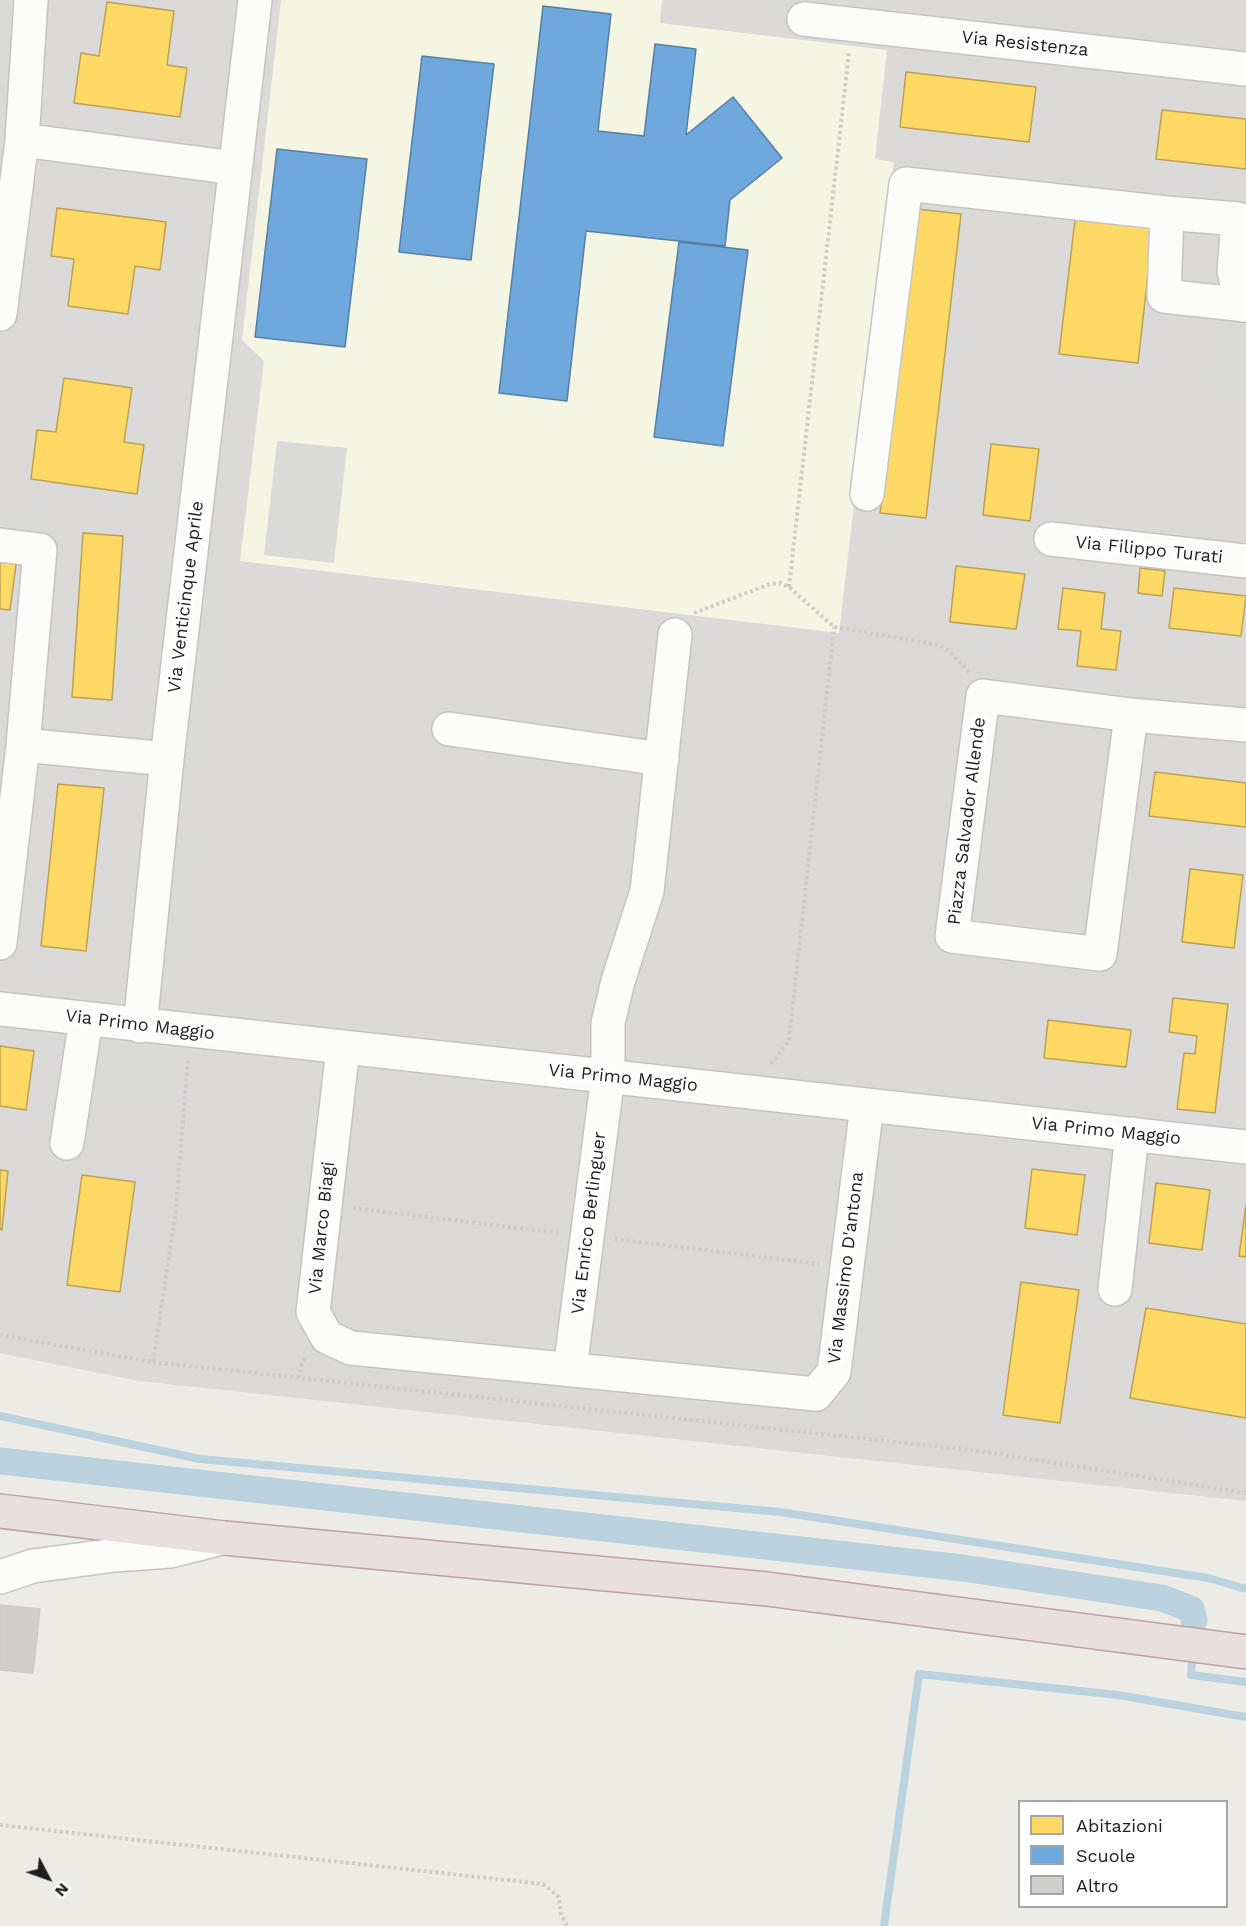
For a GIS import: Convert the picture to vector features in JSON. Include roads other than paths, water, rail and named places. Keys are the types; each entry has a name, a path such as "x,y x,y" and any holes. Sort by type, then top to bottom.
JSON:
{"highway":[{"path":"0,1511 224,1538 767,1589 1246,1652"}],"street":[{"path":"0,314 22,140 32,0"},
{"name":"Via Venticinque Aprile","path":"140,1026 168,759 255,0"},
{"name":"Via Resistenza","path":"804,19 1246,69"},
{"path":"22,140 235,168"},
{"path":"867,494 906,184 1238,219 1234,271 1244,305 1164,296 1167,213"},
{"name":"Via Filippo Turati","path":"1051,539 1246,561"},
{"path":"0,545 40,550 23,745 0,943"},
{"name":"Via Enrico Berlinguer","path":"570,1369 608,1076 608,1023 618,981 647,891 675,635"},
{"name":"Piazza Salvador Allende","path":"983,696 1131,715 1100,954 952,936 983,696"},
{"path":"1131,715 1246,725"},
{"path":"449,729 662,759"},
{"path":"23,745 168,759"},
{"name":"Via Primo Maggio","path":"0,1009 190,1032 1246,1147"},
{"path":"68,1143 86,1019"},
{"name":"Via Marco Biagi","path":"343,1048 313,1312 327,1337 351,1348 570,1369"},
{"name":"Via Massimo D'antona","path":"570,1369 816,1394 834,1371 867,1105"},
{"path":"1115,1288 1132,1134"},
{"path":"0,1577 33,1566 115,1555 170,1551 224,1538"}],"waterway":[{"path":"0,1416 200,1459 780,1512 1208,1578 1246,1589"},
{"path":"0,1461 963,1568 1162,1598 1191,1609 1194,1620"},
{"path":"1192,1664 1191,1675 1246,1682"},
{"path":"884,1926 919,1674 1118,1695 1246,1717"}]}
